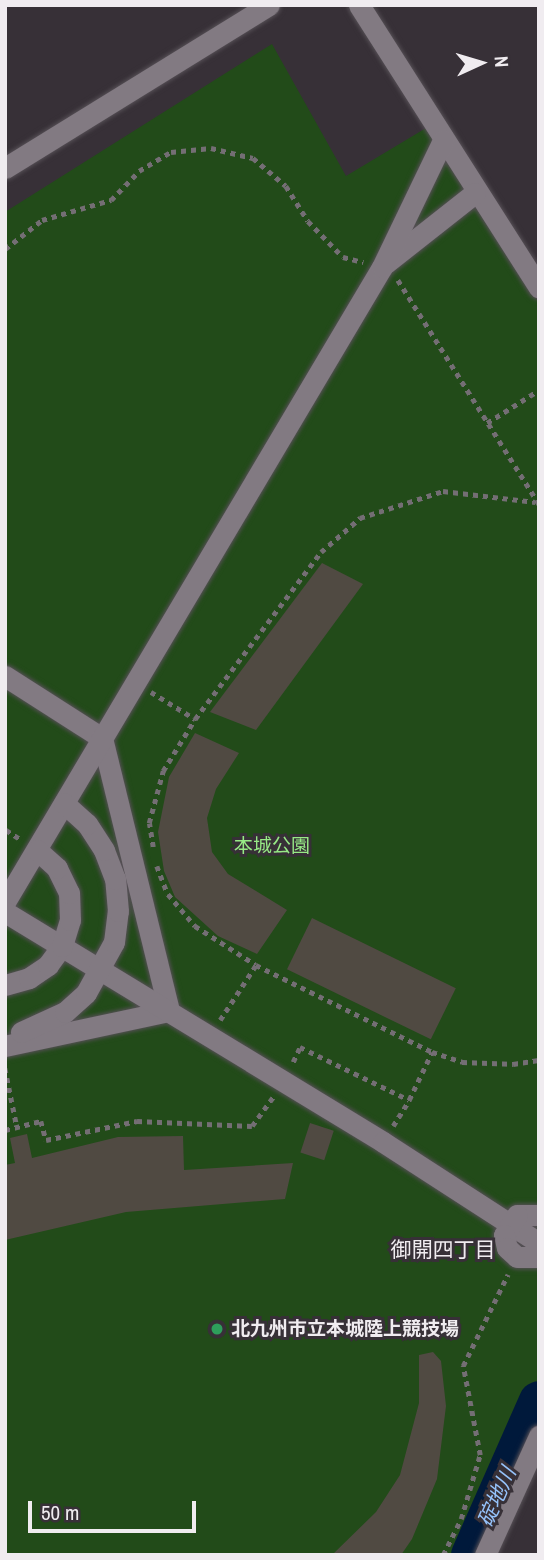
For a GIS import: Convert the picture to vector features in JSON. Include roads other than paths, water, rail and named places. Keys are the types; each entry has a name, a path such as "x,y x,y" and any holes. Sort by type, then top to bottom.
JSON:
{"street":[{"path":"5,168 269,5"},
{"path":"359,5 475,193 539,288"},
{"path":"5,902 382,267 443,140"},
{"path":"382,267 475,193"},
{"path":"5,676 102,738 169,1011"},
{"path":"5,1034 41,1026 65,1012 102,971 114,942 118,911 115,879 104,850 87,824 64,803"},
{"path":"5,985 39,972 62,946 70,920 69,893 57,868 37,850"},
{"path":"5,912 383,1142 539,1243"},
{"path":"5,1046 169,1011"},
{"path":"539,1215 517,1215 508,1223 504,1235 507,1248 516,1257 539,1257"},
{"path":"485,1555 539,1436"}],"waterway":[{"name":"碇地川","path":"471,1555 539,1401"}],"place":[{"name":"北九州市立本城陸上競技場","path":"217,1329"}],"district":[{"name":"御開四丁目","path":"443,1250"}],"park label":[{"name":"本城公園","path":"272,846"}]}
